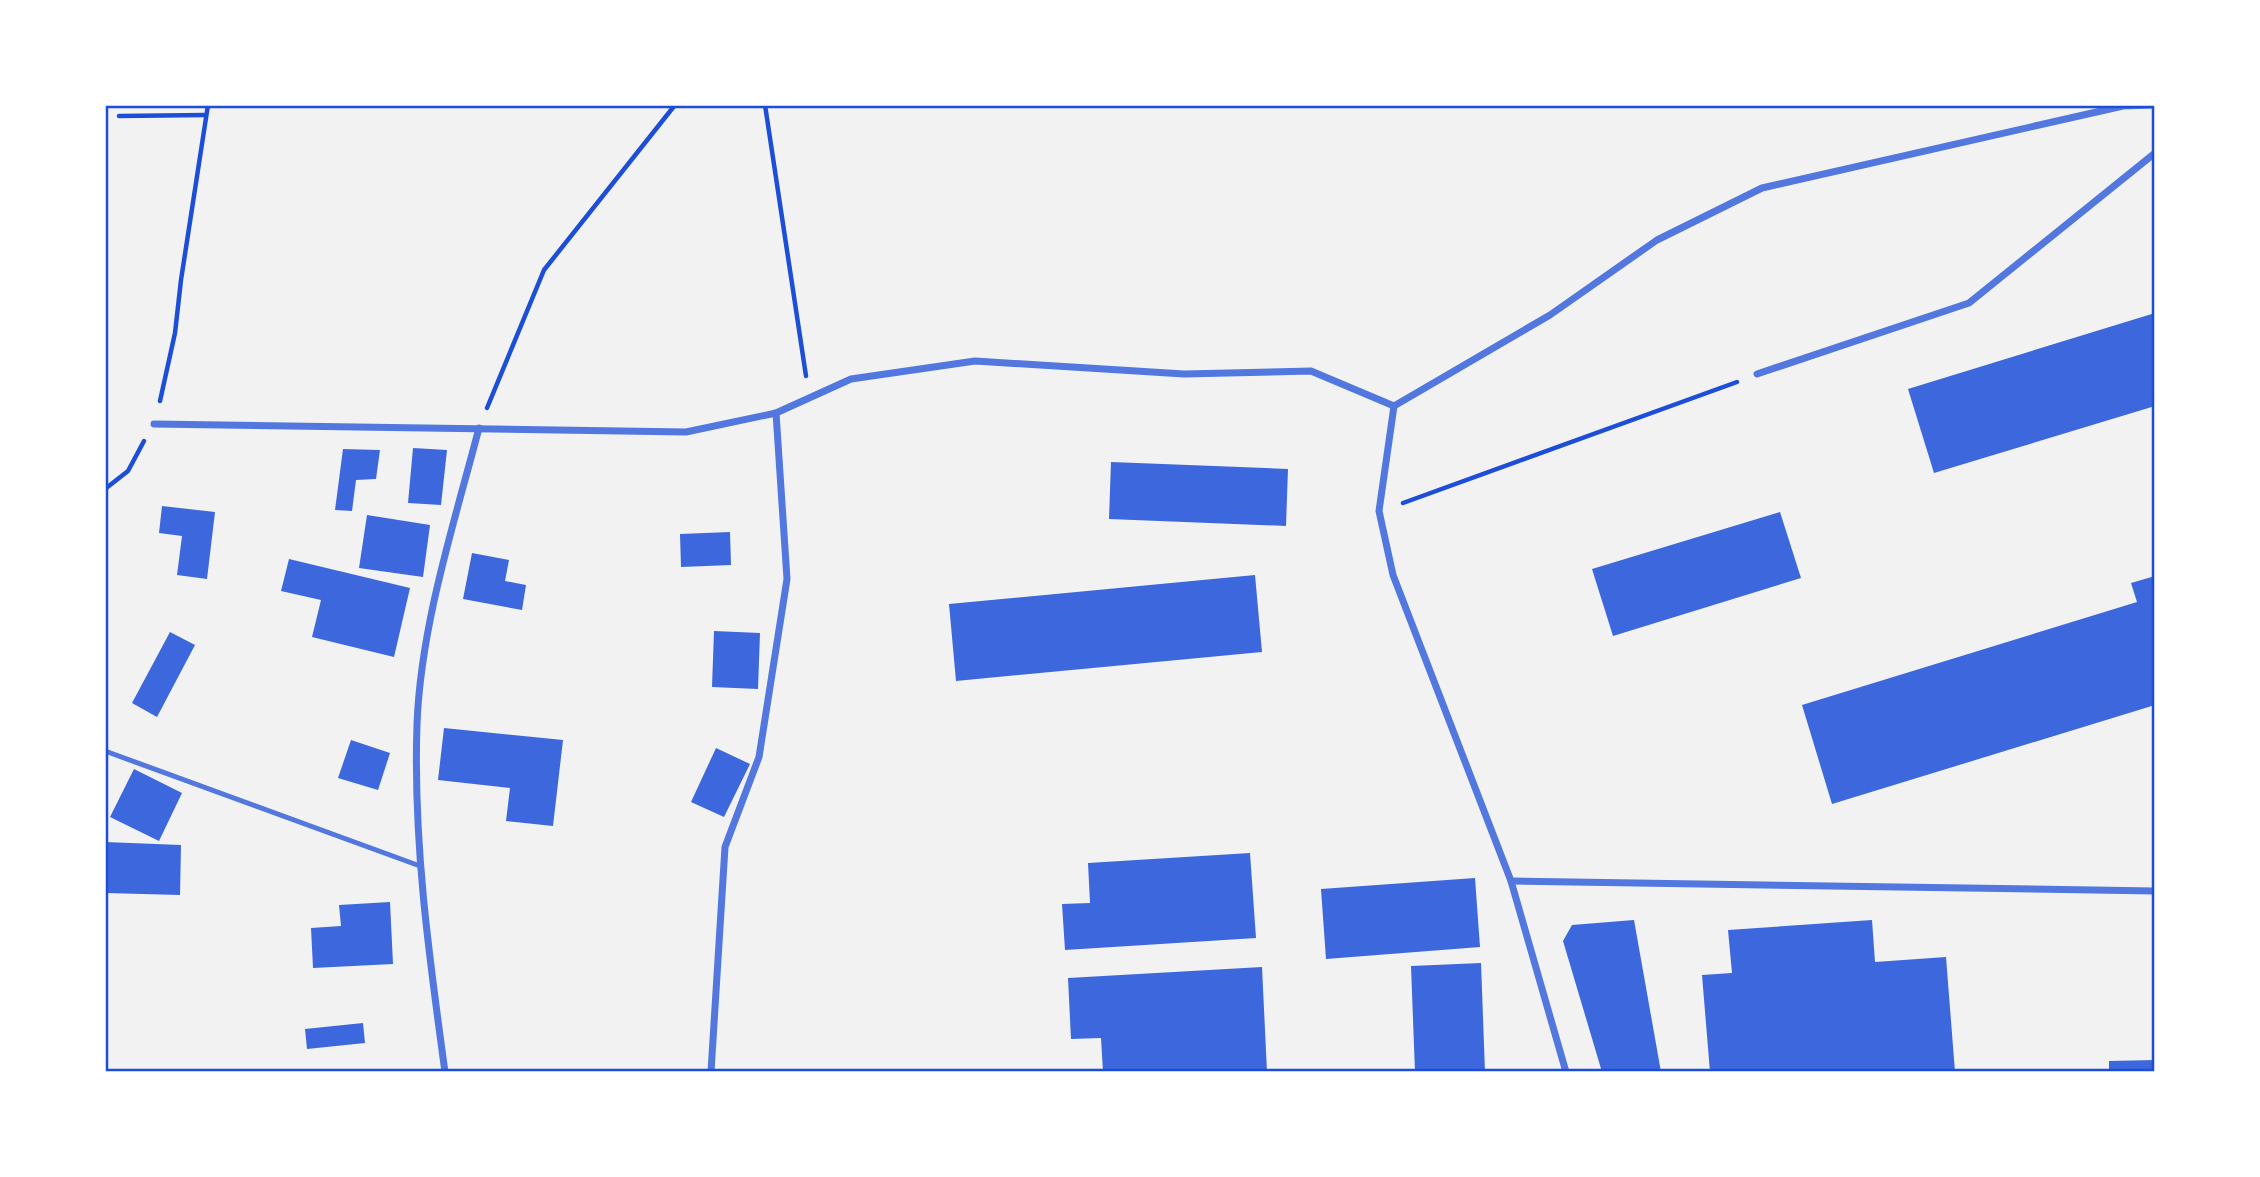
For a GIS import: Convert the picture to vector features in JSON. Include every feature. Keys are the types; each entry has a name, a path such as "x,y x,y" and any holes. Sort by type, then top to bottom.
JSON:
{"street":[{"path":"1394,406 1550,315 1657,240 1762,188 2123,106 2153,105"},
{"path":"1758,374 1969,303 2155,153"},
{"path":"154,424 686,432 776,413 850,379 975,361 1184,374 1311,371 1394,406"},
{"path":"1394,406 1379,511 1393,575 1511,881 1566,1072"},
{"path":"711,1072 725,847 759,757 787,579 776,413"},
{"path":"444,1072 420,866 417,722 434,600 479,428"},
{"path":"1511,881 2155,891"}],"lane":[{"path":"105,751 420,866"}],"path":[{"path":"105,489 128,471 154,424 176,333 208,105"},
{"path":"479,428 544,270 675,105"},
{"path":"765,105 810,398"},
{"path":"119,116 206,115"},
{"path":"1379,511 1758,374"}],"building":[{"path":"2155,313 2155,406 1934,473 1908,389"},
{"path":"413,448 447,450 441,505 408,503"},
{"path":"343,449 380,450 376,479 356,480 352,511 335,510"},
{"path":"1111,462 1288,469 1286,526 1109,519"},
{"path":"162,506 215,512 207,579 177,575 182,536 159,533"},
{"path":"1780,512 1801,578 1613,636 1592,569"},
{"path":"367,515 430,525 423,577 359,568"},
{"path":"730,532 731,565 681,567 680,534"},
{"path":"472,553 509,560 505,581 526,585 522,610 463,599"},
{"path":"289,559 410,588 394,657 312,637 321,600 281,591"},
{"path":"1255,575 1262,652 956,681 949,604"},
{"path":"2155,576 2155,705 1832,804 1802,705 2137,602 2131,583"},
{"path":"714,631 760,633 758,689 712,687"},
{"path":"170,632 195,645 157,717 132,703"},
{"path":"444,728 563,740 553,826 506,821 510,788 438,780"},
{"path":"351,740 390,753 378,790 338,778"},
{"path":"716,748 750,764 724,817 691,802"},
{"path":"134,769 182,793 159,841 110,817"},
{"path":"105,842 181,845 180,895 105,893"},
{"path":"1250,853 1256,938 1065,950 1062,904 1090,903 1088,863"},
{"path":"1475,878 1480,947 1326,959 1321,889"},
{"path":"390,902 393,964 313,968 311,928 341,926 339,905"},
{"path":"1634,920 1661,1072 1602,1072 1563,941 1572,925"},
{"path":"1872,920 1875,962 1946,957 1955,1072 1710,1072 1702,975 1732,973 1728,930"},
{"path":"1481,963 1485,1072 1415,1072 1411,966"},
{"path":"1262,967 1267,1072 1103,1072 1101,1038 1071,1039 1068,978"},
{"path":"363,1023 365,1043 307,1049 305,1029"},
{"path":"2155,1060 2155,1072 2109,1072 2109,1061"}]}
